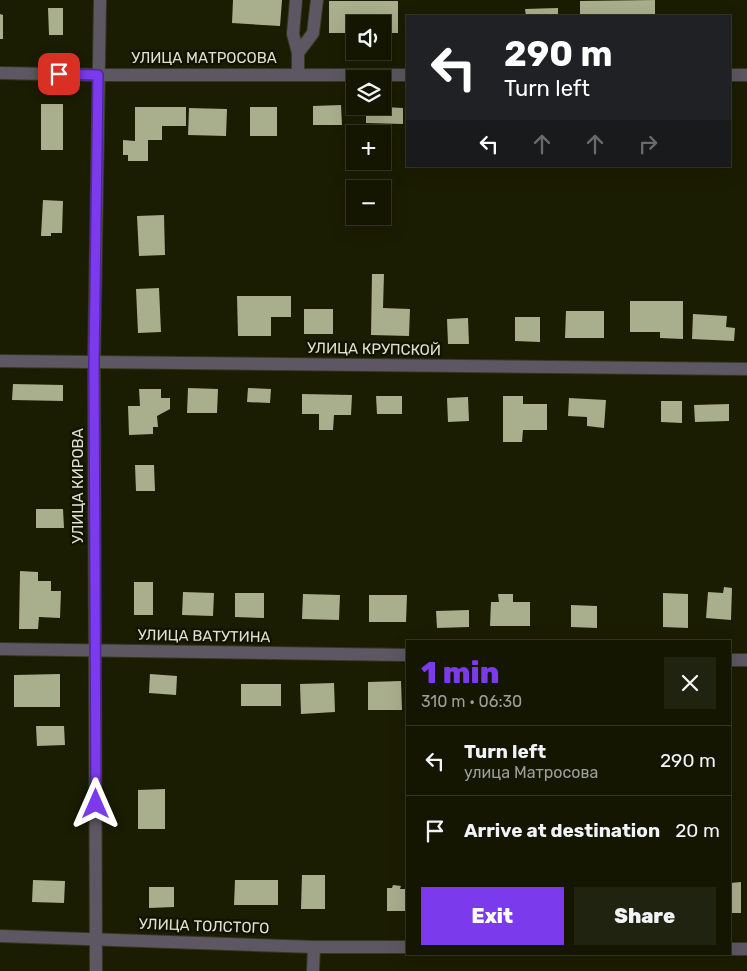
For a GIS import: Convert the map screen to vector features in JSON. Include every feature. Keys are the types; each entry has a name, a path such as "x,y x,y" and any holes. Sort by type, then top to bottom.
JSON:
{"street":[{"name":"УЛИЦА КИРОВА","path":"96,971 94,363 100,0"},
{"path":"296,0 292,34 298,52 298,74"},
{"path":"298,52 313,33 317,0"},
{"name":"УЛИЦА МАТРОСОВА","path":"0,73 98,75 406,75"},
{"path":"731,75 747,75"},
{"name":"УЛИЦА КРУПСКОЙ","path":"0,361 747,369"},
{"name":"УЛИЦА ВАТУТИНА","path":"0,649 406,655"},
{"path":"731,660 747,660"},
{"name":"УЛИЦА ТОЛСТОГО","path":"0,936 314,947 406,947"},
{"path":"313,971 314,947"},
{"path":"731,949 747,950"}],"building":[{"path":"233,0 282,0 280,26 232,23"},
{"path":"655,0 655,15 580,15 580,1"},
{"path":"329,1 398,1 398,33 391,33 391,15 346,15 346,33 329,33"},
{"path":"48,8 63,8 63,35 49,35"},
{"path":"558,8 558,15 526,15 525,9"},
{"path":"0,14 3,15 3,39 0,39"},
{"path":"41,104 63,104 63,150 41,150"},
{"path":"341,105 342,125 313,125 313,106"},
{"path":"135,107 186,107 186,126 162,126 162,140 148,140 148,161 128,161 128,155 123,155 123,140 135,141"},
{"path":"250,107 277,107 277,136 250,136"},
{"path":"391,107 403,108 403,124 366,123 366,115 391,115"},
{"path":"189,108 227,109 226,136 188,135"},
{"path":"43,200 63,201 62,233 51,233 51,236 41,236"},
{"path":"164,215 165,255 139,256 137,216"},
{"path":"372,274 384,274 383,308 410,309 409,336 371,335"},
{"path":"159,288 161,332 138,333 136,289"},
{"path":"237,296 291,296 291,317 271,317 271,336 238,336"},
{"path":"630,301 683,301 683,339 660,338 660,332 630,332"},
{"path":"304,309 333,309 333,334 304,334"},
{"path":"566,311 604,311 604,338 565,338"},
{"path":"693,314 727,316 726,327 735,328 734,341 692,339"},
{"path":"515,317 540,317 540,342 515,341"},
{"path":"468,318 469,344 448,344 447,319"},
{"path":"13,384 63,385 63,401 12,400"},
{"path":"188,388 218,389 217,413 187,413"},
{"path":"248,388 271,389 270,403 247,402"},
{"path":"139,389 161,389 161,398 170,398 170,409 157,416 158,427 153,427 153,434 129,435 128,406 140,406"},
{"path":"302,394 352,395 351,415 334,415 333,430 319,430 319,414 302,414"},
{"path":"376,396 402,396 402,414 377,414"},
{"path":"503,396 523,396 523,404 547,404 547,430 523,430 522,442 503,442"},
{"path":"468,397 469,421 448,422 447,398"},
{"path":"569,398 606,400 604,428 587,426 587,417 568,416"},
{"path":"661,401 682,401 682,423 661,422"},
{"path":"729,404 729,421 695,422 694,405"},
{"path":"135,465 154,465 155,491 136,491"},
{"path":"36,509 63,509 64,528 36,528"},
{"path":"20,571 38,572 38,581 51,581 51,591 61,591 60,618 39,617 38,629 19,629"},
{"path":"134,582 153,582 153,615 134,615"},
{"path":"724,587 732,588 731,620 706,618 708,592 723,593"},
{"path":"183,592 214,593 213,616 182,615"},
{"path":"235,593 264,593 264,618 235,617"},
{"path":"663,593 688,594 688,628 663,627"},
{"path":"303,594 340,595 339,620 302,619"},
{"path":"498,594 513,594 513,602 530,602 530,626 490,626 491,602 499,602"},
{"path":"369,595 407,595 406,622 369,622"},
{"path":"571,605 597,606 597,628 571,627"},
{"path":"469,610 469,627 437,628 436,611"},
{"path":"60,674 60,707 14,707 14,675"},
{"path":"150,674 177,676 176,695 149,693"},
{"path":"401,681 402,710 368,710 368,682"},
{"path":"334,683 335,712 301,714 300,684"},
{"path":"241,684 281,684 281,706 241,706"},
{"path":"36,726 64,726 65,745 37,746"},
{"path":"165,789 165,829 138,829 138,790"},
{"path":"302,875 325,875 325,909 301,909"},
{"path":"33,880 65,881 64,903 32,902"},
{"path":"235,880 278,880 278,905 234,905"},
{"path":"741,882 741,913 731,913 731,883"},
{"path":"393,885 401,886 400,889 406,889 406,911 387,911 387,888 392,888"},
{"path":"149,887 174,887 174,907 149,908"}],"route":[{"path":"59,74 98,75 94,363 96,804"}]}
